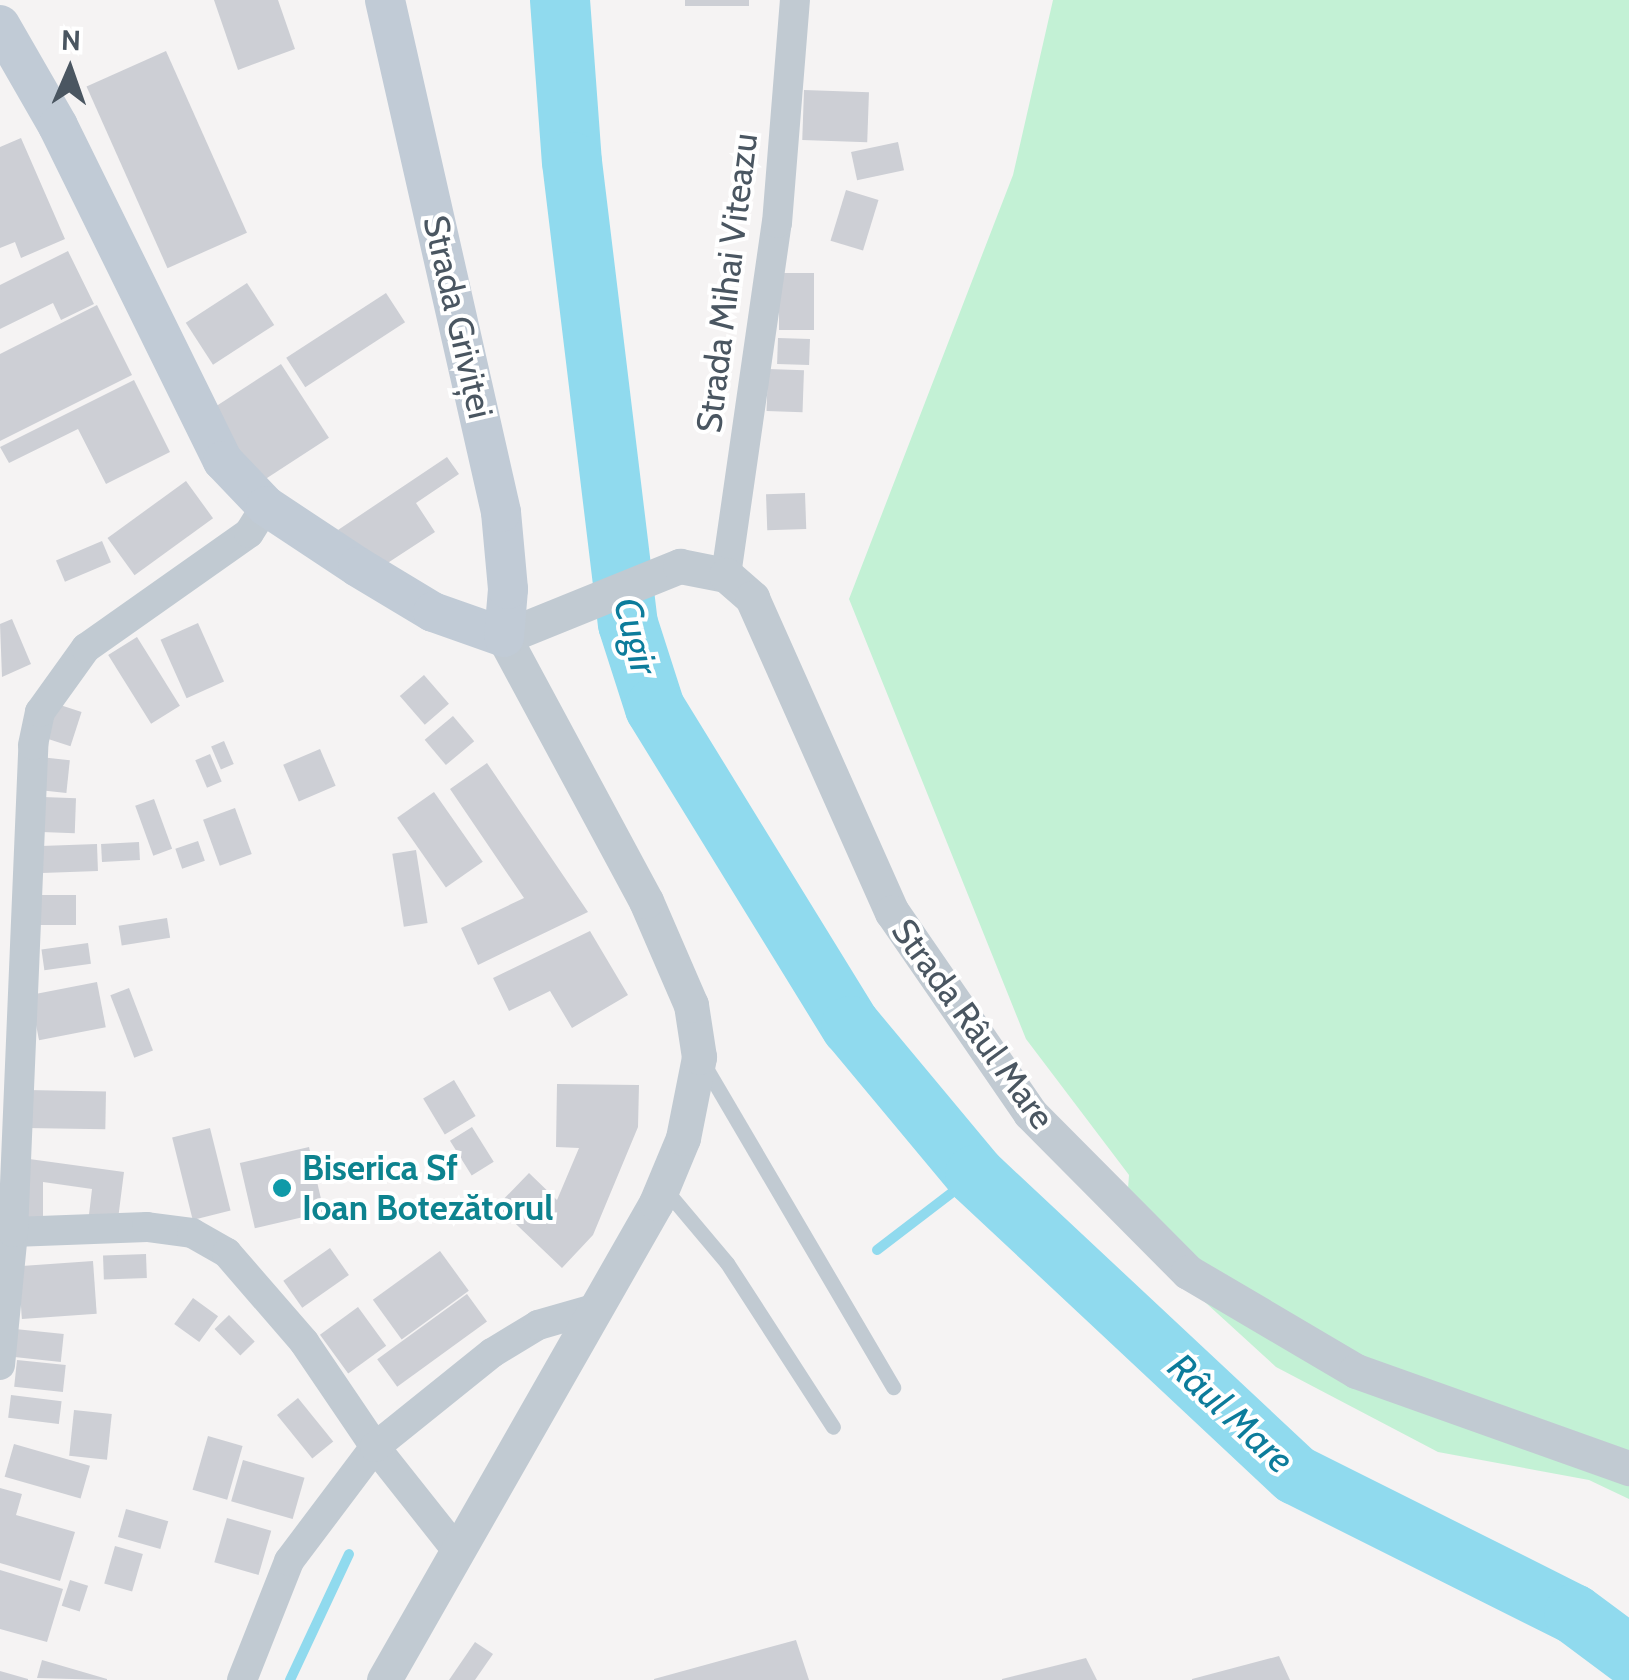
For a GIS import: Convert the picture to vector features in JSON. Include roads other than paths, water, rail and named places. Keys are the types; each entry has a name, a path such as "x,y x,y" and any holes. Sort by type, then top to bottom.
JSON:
{"main road":[{"name":"Strada Griviței","path":"385,0 501,512 508,590 504,637"},
{"path":"0,25 58,126 223,461 266,506 434,612 504,637"}],"street":[{"name":"Strada Mihai Viteazu","path":"726,575 776,224 795,0"},
{"path":"0,1365 13,1232 6,1134 33,746 40,712 86,648 228,550 266,506"},
{"path":"384,1680 455,1548 663,1187 682,1138 700,1058 691,1004 646,901 504,637 680,566 726,575"},
{"name":"Strada Râul Mare","path":"726,575 752,598 892,912 965,1024 1030,1113 1188,1272 1356,1371 1629,1468"},
{"path":"13,1232 147,1227 192,1233 227,1252 304,1342 375,1447 455,1548"},
{"path":"242,1680 289,1561 375,1447 492,1353 538,1326 596,1308"}],"lane":[{"path":"700,1058 892,1388"},
{"path":"663,1187 727,1263 832,1427"}],"waterway":[{"name":"Cugir","path":"560,0 572,162 628,624 655,708 851,1026 975,1175 1296,1475 1574,1614 1629,1655"},
{"path":"877,1250 975,1175"},
{"path":"290,1680 349,1554"}],"place":[{"name":"Biserica Sf Ioan Botezătorul","path":"282,1188"}],"water label":[{"name":"Râul Mare","path":"1231,1413"}]}
